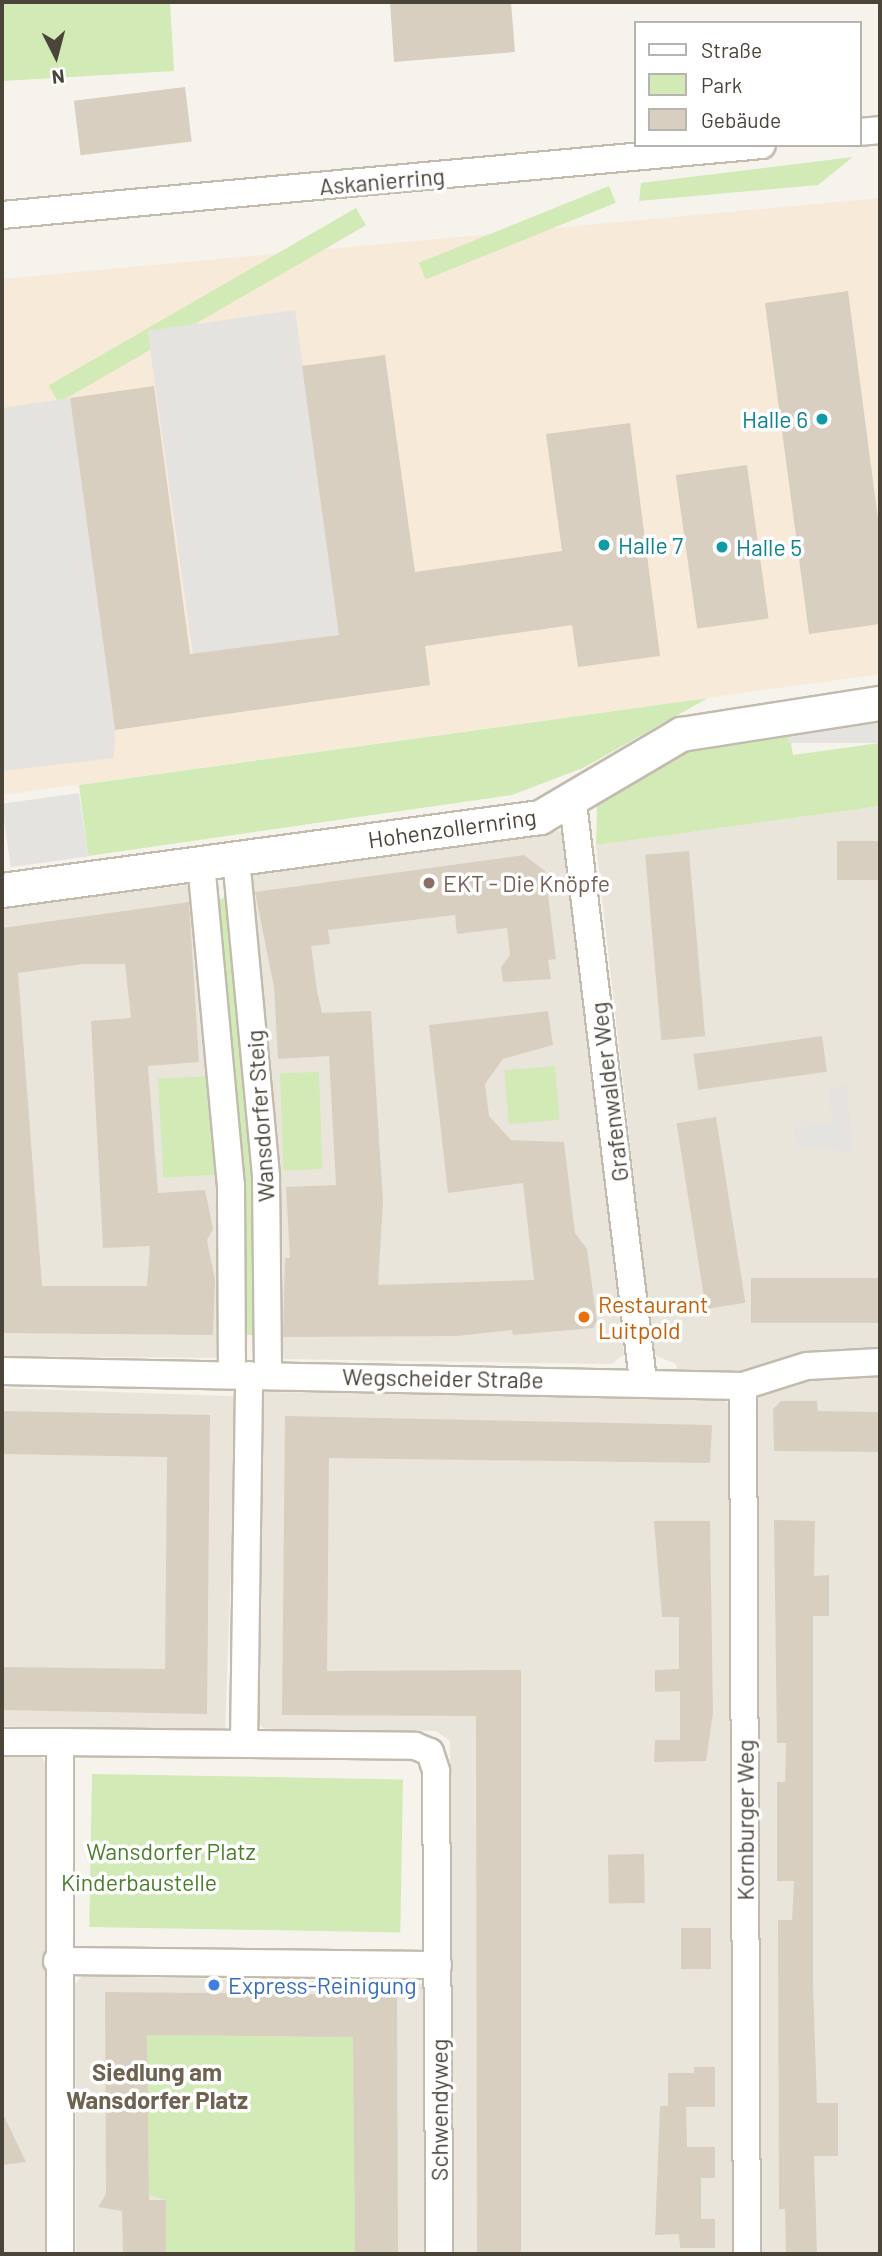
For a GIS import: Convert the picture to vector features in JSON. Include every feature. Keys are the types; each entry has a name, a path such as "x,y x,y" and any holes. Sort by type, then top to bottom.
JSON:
{"street":[{"path":"861,132 880,130"},
{"name":"Askanierring","path":"2,215 740,147"},
{"name":"Hohenzollernring","path":"2,890 540,817 573,803 681,734 880,703"},
{"name":"Grafenwalder Weg","path":"573,803 643,1381"},
{"name":"Wansdorfer Steig","path":"236,858 266,1177 250,1374 244,1744"},
{"name":"Wansdorfer Steig","path":"201,863 250,1374"},
{"name":"Wegscheider Straße","path":"2,1371 643,1381 743,1386 807,1366 880,1362"},
{"name":"Kornburger Weg","path":"743,1386 747,2254"},
{"path":"2,1742 244,1744 430,1752 436,1771 438,1965 57,1961"},
{"path":"60,1742 57,1961 60,2254"},
{"name":"Schwendyweg","path":"438,1965 439,2254"}],"shaded area":[{"path":"880,198 880,674 2,795 2,279"},
{"path":"295,310 341,636 193,657 147,331"},
{"path":"70,398 115,730 114,758 2,771 2,408"},
{"path":"788,719 880,719 880,743 788,743"},
{"path":"79,793 88,856 11,867 2,804"},
{"path":"880,806 880,1355 678,1378 676,1364 654,1355 596,845"},
{"path":"564,830 624,1354 612,1364 279,1359 270,1071 249,874"},
{"path":"193,884 220,1128 220,1358 2,1356 2,908"},
{"path":"847,1086 853,1152 796,1146 794,1128 832,1123 829,1088"},
{"path":"880,1375 880,2254 756,2254 752,1399 758,1390 802,1379"},
{"path":"2,1388 237,1396 225,1734 2,1726"},
{"path":"263,1392 719,1398 733,1406 738,2254 453,2254 450,1741 436,1731 265,1729 255,1721"},
{"path":"2,1755 40,1755 46,1764 48,2254 2,2254"},
{"path":"82,1976 427,1984 429,2254 76,2254 75,1984"}],"green space":[{"path":"2,2 170,2 174,71 2,81"},
{"path":"853,157 818,185 639,201 641,183"},
{"path":"609,186 616,203 426,279 419,263"},
{"path":"356,208 366,225 59,403 49,386"},
{"path":"708,698 583,768 512,795 88,856 79,785"},
{"path":"789,731 793,755 880,743 880,806 596,845 597,807 611,791 687,750"},
{"path":"230,896 254,1090 255,1335 240,1335 230,1020 215,901"},
{"path":"555,1066 560,1120 509,1124 504,1070"},
{"path":"319,1072 322,1169 283,1170 280,1073"},
{"path":"210,1076 215,1175 163,1178 158,1079"},
{"name":"Wansdorfer Platz","path":"92,1774 403,1779 400,1932 89,1927"},
{"path":"147,2035 354,2037 355,2254 166,2254 166,2200 149,2195"}],"building":[{"path":"390,2 511,2 515,52 394,62"},
{"path":"185,87 192,142 81,155 74,101"},
{"name":"Halle 6","path":"848,291 880,534 880,624 809,634 765,303"},
{"path":"385,355 415,572 562,551 546,434 630,423 660,656 578,667 572,625 425,646 430,685 115,730 70,398 154,386 190,654 339,635 302,366"},
{"name":"Halle 5","path":"747,465 769,618 697,629 676,475"},
{"path":"837,841 880,841 880,880 837,880"},
{"path":"689,851 705,1036 661,1040 645,855"},
{"path":"524,855 545,871 556,959 548,960 551,979 503,982 501,967 510,955 507,928 457,934 455,915 328,930 330,944 311,946 317,990 322,1013 371,1011 383,1202 378,1285 534,1280 523,1183 448,1193 429,1025 548,1011 553,1045 503,1059 485,1084 489,1116 511,1140 564,1142 575,1233 587,1249 597,1321 593,1328 513,1335 512,1330 457,1336 283,1337 285,1258 290,1258 286,1187 336,1185 329,1056 278,1059 274,987 255,892"},
{"path":"189,902 199,1062 148,1066 158,1193 205,1190 213,1229 207,1240 215,1280 213,1335 2,1333 2,928","holes":["83,964 125,964 131,1018 91,1021 103,1248 150,1246 147,1286 42,1286 18,973"]},
{"path":"822,1036 827,1072 698,1090 693,1054"},
{"path":"716,1117 745,1303 706,1309 676,1123"},
{"path":"751,1278 880,1278 880,1323 751,1323"},
{"path":"781,1401 817,1401 818,1411 880,1412 880,1452 774,1451 773,1409"},
{"path":"2,1411 210,1415 207,1714 2,1710 2,1667 165,1669 167,1457 2,1454"},
{"path":"285,1416 712,1425 710,1463 329,1458 327,1671 521,1670 521,2254 477,2254 476,1716 282,1715"},
{"path":"774,1520 815,1521 814,1576 829,1575 829,1616 813,1616 813,1984 817,2103 838,2103 838,2156 814,2156 817,2254 786,2254 785,2209 779,2209 778,1920 792,1920 794,1881 777,1881 777,1782 785,1782 786,1743 777,1743"},
{"path":"654,1521 710,1521 713,1713 706,1761 654,1762 655,1740 680,1740 680,1691 655,1692 655,1670 679,1669 679,1617 662,1617"},
{"path":"644,1854 645,1903 609,1904 608,1855"},
{"path":"681,1928 711,1928 711,1969 681,1969"},
{"path":"105,1992 397,1995 398,2254 355,2254 353,2037 147,2035 149,2200 166,2200 166,2254 123,2254 122,2211 98,2207 106,2194"},
{"path":"694,2067 715,2067 715,2107 686,2107 687,2147 715,2147 715,2178 701,2178 701,2219 715,2219 715,2248 680,2248 679,2234 655,2235 660,2106 668,2106 668,2073 694,2073"},
{"path":"2,2112 26,2162 2,2165"}],"place":[{"name":"Halle 6","path":"822,419"},
{"name":"Halle 7","path":"604,545"},
{"name":"Halle 5","path":"722,547"},
{"name":"EKT - Die Knöpfe","path":"429,883"},
{"name":"Restaurant Luitpold","path":"584,1317"},
{"name":"Express-Reinigung","path":"214,1985"}],"district":[{"name":"Siedlung am Wansdorfer Platz","path":"157,2086"}],"park label":[{"name":"Kinderbaustelle","path":"139,1882"}]}
